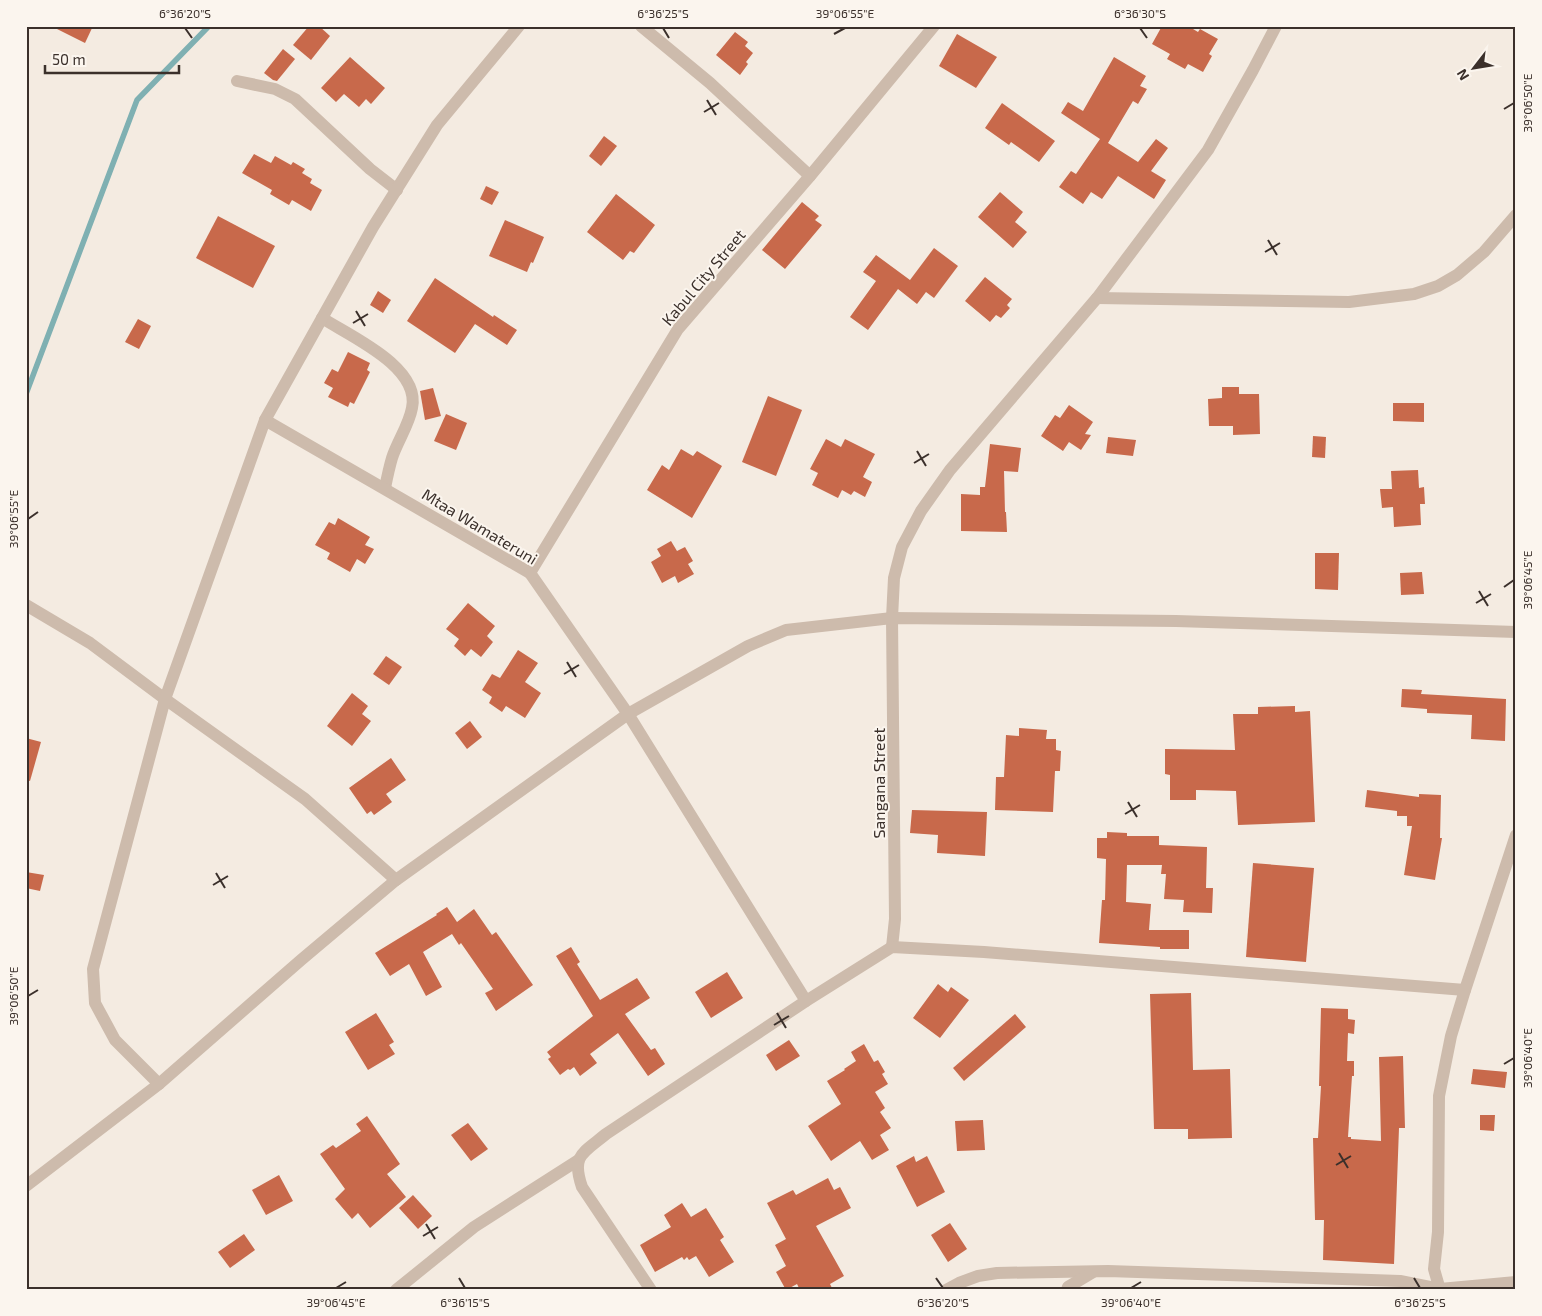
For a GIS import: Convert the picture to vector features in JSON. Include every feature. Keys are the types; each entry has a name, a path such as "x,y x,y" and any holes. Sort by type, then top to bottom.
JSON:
{"street":[{"path":"160,1084 115,1040 95,1003 93,969 166,699 265,420 373,227 437,125 519,26"},
{"path":"641,26 710,83 810,176"},
{"name":"Kabul City Street","path":"530,573 678,329 810,176 934,26"},
{"name":"Sangana Street","path":"892,947 895,919 892,618 894,578 902,547 921,511 950,470 1097,298 1208,150 1254,70 1276,26"},
{"path":"237,81 275,89 295,99 370,169 396,190"},
{"path":"1097,298 1348,302 1414,294 1438,286 1457,274 1484,252 1516,215"},
{"path":"322,318 388,359 406,377 412,394 412,408 392,458 385,488"},
{"name":"Mtaa Wamateruni","path":"265,420 530,573 628,714 806,1001"},
{"path":"26,605 90,643 305,799 396,880"},
{"path":"26,1186 160,1084 301,960 396,880 628,714 748,646 786,630 892,618 1176,620 1516,632"},
{"path":"1440,1289 1434,1269 1438,1232 1439,1096 1451,1036 1516,836"},
{"path":"396,1290 474,1227 577,1161 582,1154 606,1134 806,1001 892,947 984,952 1465,990"},
{"path":"577,1161 578,1175 582,1187 651,1290"},
{"path":"1067,1290 1068,1287 1094,1272"},
{"path":"946,1290 978,1276 997,1273 1094,1272 1400,1281 1440,1289 1516,1282"}],"building":[{"path":"51,26 93,26 85,43"},
{"path":"309,26 319,26 330,36 311,60 293,45"},
{"path":"1162,26 1188,26 1198,32 1200,29 1218,39 1209,54 1212,56 1203,72 1188,64 1185,69 1167,59 1170,54 1152,44"},
{"path":"735,32 748,42 745,46 753,53 740,75 716,55"},
{"path":"957,34 997,57 976,88 939,66"},
{"path":"283,49 295,59 277,81 273,80 264,73"},
{"path":"350,57 385,88 371,104 366,99 359,107 344,94 336,102 321,88"},
{"path":"1114,57 1146,76 1140,86 1147,89 1138,104 1133,101 1108,143 1138,162 1156,139 1168,148 1151,171 1166,180 1154,199 1118,176 1102,199 1091,192 1083,204 1059,187 1071,171 1076,174 1100,139 1061,113 1068,102 1083,111"},
{"path":"1002,103 1055,141 1039,162 1011,142 1009,145 985,128"},
{"path":"604,136 617,146 601,166 589,156"},
{"path":"254,154 271,163 275,156 291,165 293,162 305,169 302,173 312,179 310,183 322,190 311,211 292,200 289,205 270,194 272,190 242,173"},
{"path":"486,186 499,192 492,205 480,199"},
{"path":"1000,192 1023,212 1015,222 1027,232 1013,248 978,217"},
{"path":"616,194 655,225 634,253 630,251 623,260 587,232"},
{"path":"802,202 819,216 815,220 822,225 785,269 762,250"},
{"path":"218,216 275,246 253,288 196,258"},
{"path":"505,220 544,237 527,272 489,256"},
{"path":"934,248 958,266 934,298 926,292 917,304 898,289 868,330 850,317 876,281 863,272 876,255 910,280"},
{"path":"985,277 1012,299 1007,305 1010,308 1001,318 996,315 990,322 965,301"},
{"path":"435,278 493,317 494,315 517,330 507,345 475,324 455,353 407,321"},
{"path":"378,291 391,300 383,313 370,305"},
{"path":"138,319 151,326 139,349 125,342"},
{"path":"348,352 370,363 367,370 370,372 354,404 350,402 348,407 328,397 333,388 324,383 332,369 338,372"},
{"path":"1222,387 1239,387 1239,394 1259,394 1260,434 1233,435 1233,426 1209,426 1208,399 1222,398"},
{"path":"433,388 441,416 425,420 420,391"},
{"path":"768,396 802,410 776,476 742,462"},
{"path":"1393,403 1424,403 1424,422 1393,421"},
{"path":"1069,405 1093,422 1085,434 1091,435 1081,450 1069,442 1063,451 1041,436 1055,415 1060,418"},
{"path":"446,414 467,423 456,450 434,441"},
{"path":"1313,436 1326,437 1325,458 1312,457"},
{"path":"1108,437 1136,440 1133,456 1106,453"},
{"path":"826,439 841,447 845,439 875,454 863,477 872,482 865,497 854,491 851,495 842,490 838,498 812,485 818,473 810,469"},
{"path":"990,444 1021,448 1018,472 1004,471 1007,532 961,531 961,494 980,495 980,487 985,487"},
{"path":"681,449 693,456 697,451 722,466 692,518 647,490 662,465 669,470"},
{"path":"1418,470 1419,488 1424,487 1425,504 1420,504 1421,525 1394,527 1393,507 1382,508 1380,489 1392,489 1391,471"},
{"path":"338,518 370,537 365,545 374,549 365,564 357,559 350,572 327,559 330,553 315,545 329,522 335,525"},
{"path":"671,541 677,551 685,547 693,561 688,564 694,574 678,583 675,576 662,583 651,562 661,556 657,549"},
{"path":"1315,553 1339,553 1338,590 1315,589"},
{"path":"1422,572 1424,594 1401,595 1400,573"},
{"path":"468,603 495,626 487,636 493,642 481,657 471,649 465,656 454,646 459,639 446,629"},
{"path":"518,650 538,663 525,682 541,693 525,718 506,706 502,712 489,703 492,697 482,690 492,674 500,678"},
{"path":"386,656 402,667 389,685 373,674"},
{"path":"1402,689 1422,690 1421,694 1506,699 1505,741 1471,739 1472,715 1427,713 1427,709 1401,707"},
{"path":"352,693 368,706 362,714 371,721 352,746 327,726"},
{"path":"1295,706 1295,712 1310,711 1315,822 1238,825 1236,791 1196,790 1196,800 1170,800 1170,775 1165,774 1165,749 1235,750 1233,714 1258,714 1258,707"},
{"path":"470,721 482,737 467,749 455,733"},
{"path":"1019,728 1047,730 1046,739 1056,739 1056,750 1061,751 1060,771 1055,771 1053,812 995,810 996,777 1004,777 1006,735 1019,736"},
{"path":"26,738 41,742 30,781 26,780"},
{"path":"391,758 406,780 386,794 392,802 374,815 371,811 367,814 349,788"},
{"path":"1367,790 1419,797 1419,794 1441,795 1440,838 1442,838 1435,880 1404,875 1412,826 1407,826 1407,816 1397,816 1397,811 1365,807"},
{"path":"912,810 987,812 985,856 937,853 938,835 910,833"},
{"path":"1107,832 1127,833 1127,836 1159,836 1159,845 1207,847 1206,888 1213,888 1212,913 1183,912 1184,900 1164,899 1166,874 1161,874 1162,865 1127,865 1126,902 1151,904 1149,930 1189,930 1189,949 1160,949 1160,947 1099,943 1102,900 1105,900 1106,859 1097,858 1097,838 1107,838"},
{"path":"1253,863 1314,868 1306,962 1246,957"},
{"path":"26,872 44,875 40,891 26,888"},
{"path":"447,907 457,922 474,909 492,935 496,932 533,985 496,1011 485,993 493,989 461,943 459,945 452,934 423,952 442,987 426,996 409,964 390,976 375,953"},
{"path":"571,947 580,962 577,964 600,1000 637,978 650,998 625,1014 651,1050 655,1048 665,1064 648,1076 618,1033 590,1054 597,1063 580,1076 574,1067 560,1075 548,1059 551,1057 547,1052 593,1016 556,956"},
{"path":"727,972 743,998 711,1018 695,992"},
{"path":"938,984 948,992 951,987 969,1000 940,1038 913,1018"},
{"path":"1191,993 1193,1070 1230,1069 1232,1138 1188,1139 1188,1129 1154,1129 1150,994"},
{"path":"1321,1008 1348,1009 1348,1019 1355,1020 1354,1034 1348,1033 1347,1061 1354,1061 1348,1137 1351,1137 1351,1139 1381,1141 1379,1057 1403,1056 1405,1128 1399,1128 1394,1264 1323,1260 1324,1220 1315,1220 1313,1138 1318,1138 1321,1086 1319,1086"},
{"path":"376,1013 394,1042 389,1045 395,1054 368,1070 345,1032"},
{"path":"1015,1014 1026,1027 964,1081 953,1068"},
{"path":"789,1040 800,1056 776,1071 766,1055"},
{"path":"864,1044 874,1062 878,1060 885,1072 882,1074 888,1084 875,1092 885,1108 880,1112 891,1128 880,1135 889,1150 872,1160 860,1141 831,1161 808,1126 841,1104 827,1081 856,1061 851,1052"},
{"path":"1473,1069 1507,1072 1505,1088 1471,1084"},
{"path":"1480,1115 1495,1115 1494,1131 1480,1130"},
{"path":"367,1116 400,1164 387,1174 406,1197 370,1228 358,1213 352,1219 335,1199 345,1189 320,1154 333,1145 336,1148 361,1131 356,1124"},
{"path":"983,1120 985,1150 957,1151 955,1121"},
{"path":"468,1123 488,1149 471,1161 451,1135"},
{"path":"914,1156 916,1162 927,1156 945,1192 917,1207 896,1166"},
{"path":"279,1175 293,1201 266,1215 252,1190"},
{"path":"828,1178 834,1190 840,1187 851,1208 816,1226 844,1276 830,1284 833,1290 800,1290 797,1284 786,1290 776,1272 786,1266 775,1245 786,1239 767,1203 793,1190 796,1195"},
{"path":"413,1195 432,1216 418,1229 399,1208"},
{"path":"682,1203 691,1217 706,1208 724,1237 720,1240 734,1262 709,1277 696,1256 689,1260 687,1257 684,1260 682,1257 655,1272 640,1245 671,1227 664,1215"},
{"path":"950,1223 967,1249 948,1262 931,1235"},
{"path":"244,1234 255,1250 230,1268 218,1252"}],"waterway":[{"path":"26,394 137,100 209,26"}]}
